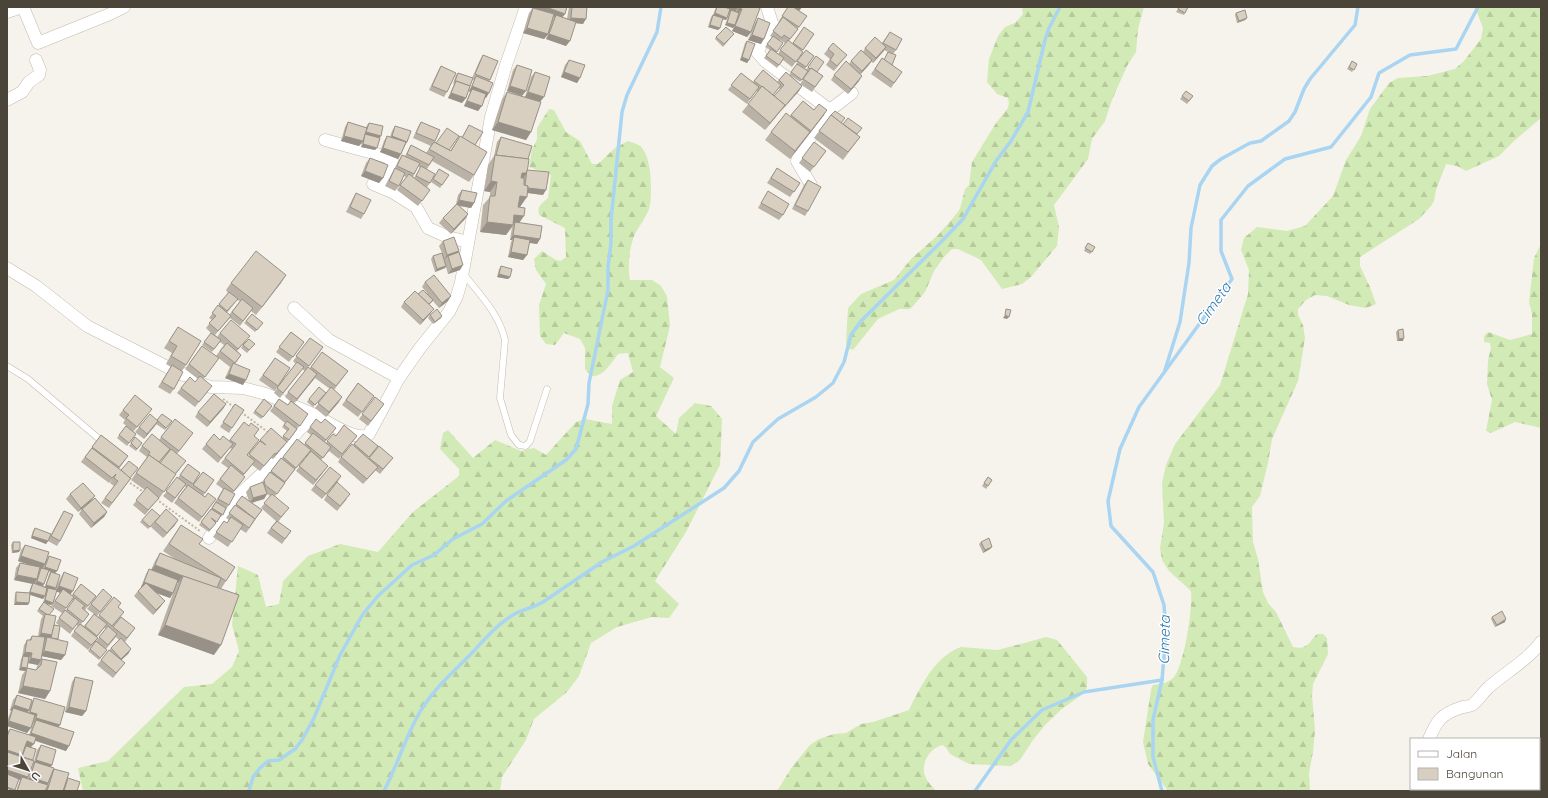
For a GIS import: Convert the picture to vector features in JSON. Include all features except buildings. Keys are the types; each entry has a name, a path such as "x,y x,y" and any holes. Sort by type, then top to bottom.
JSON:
{"street":[{"path":"7,12 22,7 38,43 124,7"},
{"path":"7,268 36,286 87,326 183,375 185,374 204,385 211,387 243,388 266,394 314,415 346,432 361,437 366,436 370,432 398,378 449,312 457,296 491,116 506,65 526,7"},
{"path":"767,7 773,26 757,52 766,62 830,110"},
{"path":"7,100 22,92 29,82 39,75 40,70 36,60"},
{"path":"811,185 797,161 800,152 830,110 852,93"},
{"path":"325,140 391,158 392,161 381,184 377,186 416,207 428,228 448,237 468,242"},
{"path":"294,308 328,340 398,378"},
{"path":"209,538 238,496 267,470 299,430 314,415"},
{"path":"1429,738 1433,728 1443,715 1461,707 1470,706 1473,704 1488,688 1530,654 1541,642"}],"lane":[{"path":"462,271 494,312 503,332 505,340 500,398 511,436 519,445 526,446 530,441 547,389"},
{"path":"7,366 28,379 110,447"}],"path":[{"path":"211,387 212,391 270,434"},
{"path":"130,483 148,495"},
{"path":"153,497 209,538"}],"green space":[{"path":"1022,7 1144,7 1138,29 1136,52 1127,66 1112,100 1105,121 1092,139 1088,159 1054,205 1059,227 1057,246 1031,277 1022,284 1002,289 981,260 958,249 952,249 934,271 925,292 910,309 899,309 878,319 853,350 847,348 848,308 861,294 894,280 911,259 938,235 960,209 965,189 969,185 972,162 996,123 1008,108 1009,103 1008,98 997,94 987,82 989,59 998,36 1005,27 1015,23 1023,14"},
{"path":"1475,7 1541,7 1541,118 1499,156 1466,171 1457,166 1446,164 1436,190 1434,201 1419,219 1360,257 1360,266 1376,304 1366,308 1349,305 1327,296 1315,295 1306,300 1298,309 1298,315 1303,325 1305,338 1298,381 1272,439 1260,496 1252,507 1253,542 1258,559 1263,592 1268,603 1276,612 1293,647 1305,647 1317,634 1323,634 1327,638 1328,654 1313,684 1312,696 1315,730 1309,773 1310,791 1168,791 1148,764 1143,742 1153,685 1171,680 1177,672 1181,662 1191,610 1191,591 1169,571 1162,560 1160,548 1164,523 1162,483 1166,465 1175,444 1220,385 1248,294 1249,270 1241,250 1244,238 1257,227 1287,231 1305,226 1333,196 1346,160 1361,136 1370,109 1389,83 1398,78 1427,76 1455,69 1464,61 1481,39 1483,28"},
{"path":"549,109 554,110 566,132 580,141 592,164 598,164 615,148 628,141 639,145 644,151 647,157 650,174 650,205 646,216 634,236 629,263 629,275 630,280 652,280 661,286 667,296 670,326 660,367 674,378 656,416 676,434 679,418 695,403 711,406 722,419 720,465 686,532 655,581 679,604 669,618 652,617 617,627 591,643 579,676 567,692 534,719 526,740 502,777 500,791 83,791 78,768 108,761 184,687 212,684 232,667 239,651 232,625 238,566 258,575 266,607 279,604 283,581 308,556 340,544 378,552 413,512 459,476 459,469 440,449 443,433 448,430 473,458 495,440 521,451 534,448 546,455 576,422 585,419 612,424 612,406 620,380 633,372 628,353 618,354 603,372 599,375 591,376 585,369 585,348 580,339 564,333 555,345 546,344 540,336 539,305 546,284 536,270 534,259 542,251 556,260 561,261 566,257 565,228 539,215 539,207 548,198 551,175 529,167 532,150 537,139 537,128"},
{"path":"1541,244 1541,428 1515,422 1491,433 1486,431 1492,400 1487,384 1488,360 1491,348 1490,343 1484,342 1484,336 1488,332 1510,340 1532,334 1532,314 1529,302 1534,258"},
{"path":"1046,637 1057,640 1087,677 1087,688 1080,696 1062,709 1045,725 1020,760 1011,766 969,764 950,754 943,745 938,746 930,753 925,762 924,768 924,773 927,780 936,791 777,791 792,767 810,745 819,739 834,734 846,733 861,724 873,722 909,710 929,673 943,658 952,652 961,647 998,650"}],"waterway":[{"path":"249,791 253,777 260,768 268,761 279,760 295,749 302,740 314,718 340,655 363,614 378,596 412,565 434,555 453,539 482,524 506,501 566,460 576,449 588,404 589,383 608,290 611,220 622,112 627,95 657,32 661,7"},
{"path":"384,791 412,728 427,701 441,684 496,628 520,611 543,602 602,562 634,546 724,488 739,471 753,442 778,419 816,397 833,383 844,362 851,335 861,321 963,219 996,161 1011,141 1028,112 1045,40 1049,28 1060,7"},
{"path":"1165,370 1180,322 1189,263 1191,228 1200,185 1212,166 1221,159 1250,143 1261,141 1289,121 1295,112 1304,89 1310,79 1355,25 1358,7"},
{"name":"Cimeta","path":"1162,791 1153,757 1153,720 1162,680 1166,632 1164,605 1153,572 1111,526 1108,501 1120,449 1139,407 1232,279 1221,251 1221,220 1248,186 1285,159 1331,147 1371,97 1379,73 1410,55 1456,49 1478,7"},
{"path":"975,791 1011,740 1042,710 1084,692 1162,680"}]}
